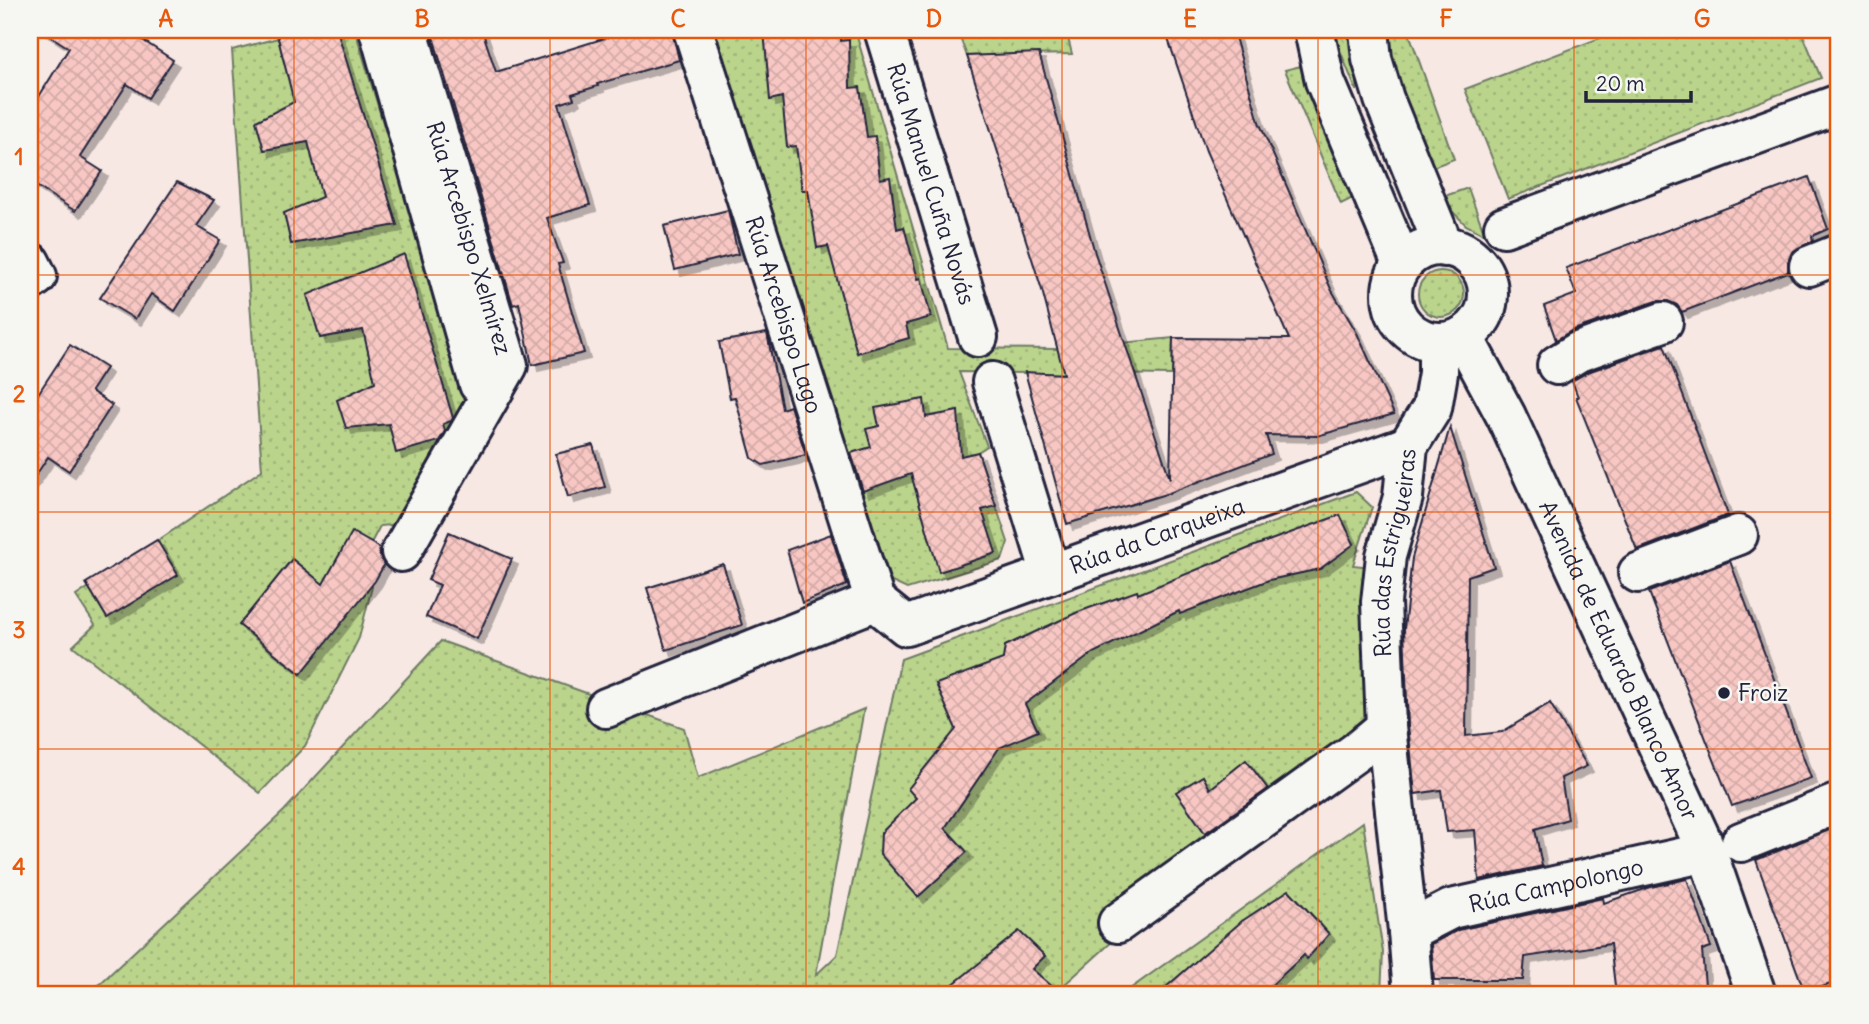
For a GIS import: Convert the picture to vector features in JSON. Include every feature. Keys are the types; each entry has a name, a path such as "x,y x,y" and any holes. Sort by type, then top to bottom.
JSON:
{"street":[{"name":"Rúa Arcebispo Xelmírez","path":"379,30 479,384"},
{"name":"Rúa Arcebispo Xelmírez","path":"401,552 508,365 408,30"},
{"name":"Rúa Arcebispo Lago","path":"693,30 875,601"},
{"name":"Rúa Manuel Cuña Novás","path":"884,30 978,337"},
{"path":"1314,30 1325,81 1402,264"},
{"path":"1370,30 1372,59 1384,99 1444,247"},
{"name":"Rúa Arcebispo Xelmírez","path":"409,136 418,67"},
{"path":"1504,227 1839,104"},
{"path":"1444,247 1459,250 1472,258 1482,271 1487,285 1487,301 1482,316 1473,328 1450,339 1425,340 1411,333 1400,322 1394,308 1394,278 1402,264 1414,254 1428,248 1444,247"},
{"path":"30,262 37,276 30,281"},
{"path":"1557,365 1578,352 1663,322"},
{"name":"Rúa das Estrigueiras","path":"1413,994 1386,727 1381,602 1386,556 1403,497 1408,446 1432,408 1438,373 1450,339"},
{"name":"Avenida de Eduardo Blanco Amor","path":"1450,339 1506,416 1576,574 1724,847 1756,994"},
{"path":"992,382 1051,574"},
{"name":"Rúa da Carqueixa","path":"875,601 906,626 1408,446"},
{"path":"1637,573 1738,535"},
{"path":"606,708 875,601"},
{"path":"1118,923 1356,752 1386,727"},
{"name":"Rúa Campolongo","path":"1408,931 1451,909 1724,847 1839,803"}],"green space":[{"path":"337,30 355,30 470,411 404,524 380,526 371,543 372,587 359,638 305,746 260,793 73,646 95,625 76,596 262,470 232,50 278,38 286,69 340,41"},
{"path":"710,30 855,30 948,348 1057,349 1173,338 1172,375 959,372 987,446 978,452 1008,542 1002,560 907,589 883,578"},
{"path":"957,30 1066,30 1072,54 967,56"},
{"path":"1332,30 1360,30 1357,90 1356,90"},
{"path":"1389,30 1408,30 1454,159 1430,168 1399,83"},
{"path":"1621,30 1801,30 1821,78 1508,199 1465,89"},
{"path":"1301,66 1355,197 1341,204 1285,70"},
{"path":"1468,188 1485,235 1466,225 1439,198"},
{"path":"1441,271 1457,278 1464,294 1457,310 1441,317 1425,310 1418,294 1425,278"},
{"path":"1356,492 1372,507 1353,565 1371,567 1371,727 1114,940 1054,994 89,994 284,811 441,641 684,728 698,778 864,709 816,975 837,955 901,659"},
{"path":"1363,822 1383,952 1381,994 1123,994"}],"building":[{"path":"41,30 127,30 173,60 148,98 127,84 80,157 102,171 75,211 30,182 30,111 69,48"},
{"path":"276,30 337,30 397,225 291,244 284,213 322,197 308,142 264,150 256,121 294,102"},
{"path":"431,30 482,30 496,72 631,30 672,30 679,60 597,84 598,86 572,94 574,99 559,104 590,205 547,218 563,263 558,264 584,353 532,365 519,303 513,305"},
{"path":"764,30 840,30 841,41 849,40 850,88 860,87 867,137 875,136 880,179 890,177 897,229 904,227 931,317 906,324 909,338 857,353 828,246 817,248 808,190 802,190 796,146 787,147 782,97 770,100"},
{"path":"1165,30 1233,30 1259,122 1331,289 1357,333 1394,414 1317,436 1266,435 1272,454 1169,493 1067,524 1025,372 1064,374 1042,290 967,56 1039,53 1095,253 1170,479 1173,338 1289,339 1206,151"},
{"path":"1809,177 1828,229 1812,236 1813,241 1792,252 1788,272 1682,312 1677,305 1668,301 1656,301 1571,331 1556,340 1544,306 1576,294 1566,268"},
{"path":"177,182 214,200 196,226 220,240 175,311 151,294 135,319 100,298"},
{"path":"728,210 738,254 675,270 664,226"},
{"path":"404,254 453,418 443,424 445,431 439,441 396,453 389,424 346,428 337,400 375,382 363,330 320,338 307,295"},
{"path":"767,333 782,409 790,406 806,455 763,465 752,458 735,397 730,398 719,342"},
{"path":"70,345 106,368 91,391 112,405 69,471 48,457 30,484 30,406"},
{"path":"1664,345 1728,515 1637,550 1572,381 1588,372"},
{"path":"924,399 926,417 958,411 961,456 978,452 996,506 982,510 996,553 939,572 911,474 863,491 851,453 871,447 866,429 879,426 875,408"},
{"path":"1450,427 1494,567 1468,576 1466,736 1502,732 1550,703 1587,766 1561,778 1568,819 1535,829 1542,866 1479,880 1475,830 1447,832 1441,790 1415,794 1408,725 1404,629 1412,558"},
{"path":"593,445 605,487 568,497 556,454"},
{"path":"1340,515 1354,544 1320,569 1269,580 1180,614 1179,611 1093,653 1025,704 1038,731 999,748 945,828 967,852 918,897 880,854 881,833 916,798 908,789 956,729 936,684 1003,659 1005,646 1078,612 1137,591 1138,594 1257,545"},
{"path":"352,532 380,548 379,553 384,565 375,581 301,674 239,625 292,559 323,584"},
{"path":"449,532 512,559 477,639 426,617 440,585 428,580"},
{"path":"831,534 847,585 802,603 787,550"},
{"path":"157,540 178,575 107,618 86,583"},
{"path":"1730,561 1811,778 1732,806 1649,592"},
{"path":"723,564 742,625 666,650 647,588"},
{"path":"1246,760 1268,789 1205,833 1176,792 1203,776 1210,789"},
{"path":"1839,826 1839,981 1805,993 1756,860"},
{"path":"1687,879 1711,947 1702,950 1705,986 1689,994 1616,994 1610,944 1525,957 1523,980 1434,980 1431,944 1458,930 1603,898 1604,903 1651,887"},
{"path":"1289,890 1329,934 1307,959 1304,955 1262,994 1158,994 1242,921"},
{"path":"1019,931 1045,956 1032,969 1061,994 941,994"}],"place":[{"name":"Froiz","path":"1724,693"}]}
